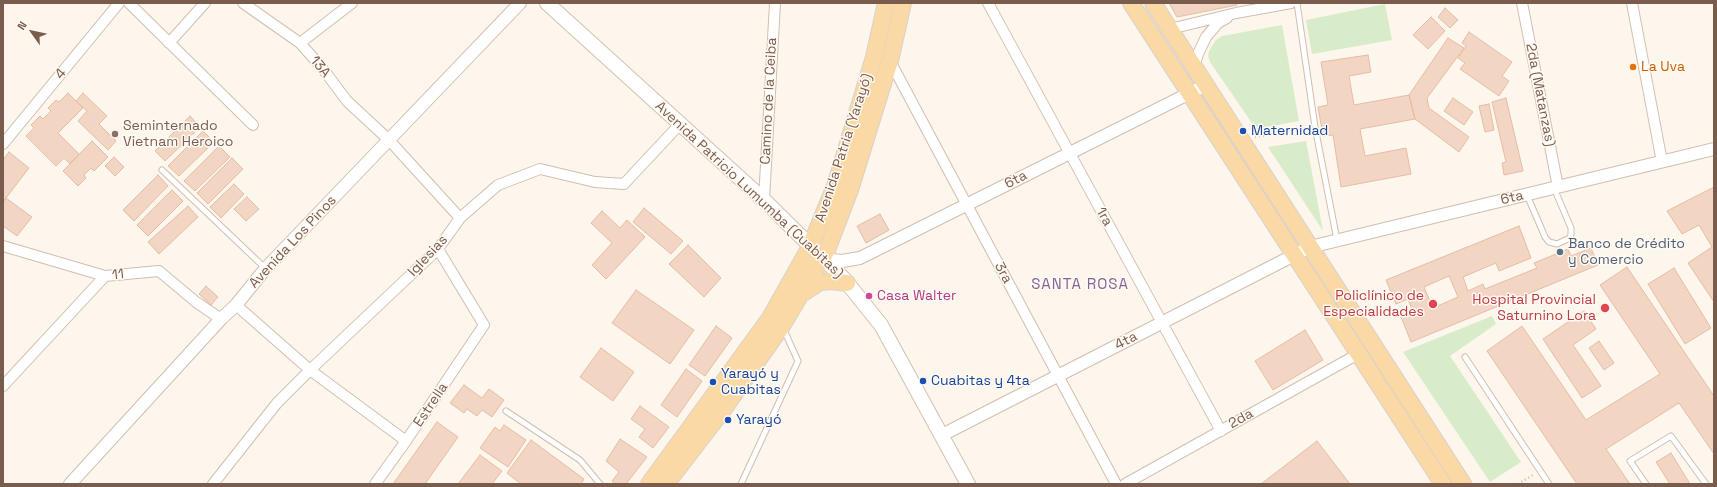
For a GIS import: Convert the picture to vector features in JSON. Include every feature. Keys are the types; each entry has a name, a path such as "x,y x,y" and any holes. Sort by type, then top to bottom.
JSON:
{"main road":[{"name":"Avenida Patricio Lumumba (Cuabitas)","path":"548,3 764,200 810,247 830,264 847,283 881,325 942,435 967,484"},
{"name":"Avenida Patria (Yarayó)","path":"666,484 722,410 776,322 810,247 835,186 874,57 886,3"},
{"name":"Avenida Patria (Yarayó)","path":"649,484 776,322 800,295 822,258 834,234 850,190 890,61 903,3"},
{"path":"1131,3 1443,484"},
{"path":"1152,3 1463,484"},
{"path":"800,295 820,282 831,281 847,283"}],"street":[{"name":"4","path":"3,144 119,3"},
{"path":"129,3 253,125"},
{"path":"169,43 205,3"},
{"name":"13A","path":"243,3 300,43 347,101 389,140 460,218"},
{"name":"Avenida Los Pinos","path":"70,484 221,319 236,305 266,268 520,3"},
{"name":"Camino de la Ceiba","path":"764,200 775,3"},
{"name":"1ra","path":"988,3 1220,431"},
{"path":"1194,67 1206,37 1218,23 1251,7 1291,3"},
{"name":"2da (Matanzas)","path":"1522,3 1556,188"},
{"path":"1632,3 1662,162"},
{"path":"300,43 352,4"},
{"path":"1170,29 1236,13"},
{"name":"3ra","path":"890,61 1116,484"},
{"name":"6ta","path":"822,258 842,261 860,258 1206,85"},
{"name":"Iglesias","path":"213,484 277,403 438,249 460,218 498,185 540,169 595,182 624,184 681,123"},
{"name":"6ta","path":"1310,247 1714,149"},
{"name":"11","path":"3,246 104,276 159,271 196,302 221,319"},
{"name":"4ta","path":"942,435 1310,247"},
{"name":"Estrella","path":"375,484 406,441 484,325 438,249"},
{"path":"3,386 104,276"},
{"path":"236,305 310,370 406,441"},
{"name":"2da","path":"1125,484 1358,354"}],"lane":[{"path":"1297,3 1315,127 1337,240"},
{"path":"162,170 266,268"},
{"path":"1527,195 1545,237 1549,242 1557,244 1570,238 1571,228 1556,188"},
{"path":"741,484 798,361 776,322"},
{"path":"1465,358 1549,484"},
{"path":"506,410 580,460 600,484"},
{"path":"1646,484 1630,461 1671,436 1706,484"}],"path":[{"path":"1241,140 1315,127"},
{"path":"1518,484 1540,470"}],"green space":[{"path":"1385,4 1392,40 1312,54 1306,20"},
{"path":"1282,25 1299,121 1256,129 1210,62 1208,56 1209,51 1216,40 1222,36"},
{"path":"1306,141 1323,231 1268,147"},
{"path":"1492,316 1496,324 1450,356 1521,462 1490,482 1403,352"}],"building":[{"path":"1169,3 1237,3 1237,5 1177,17"},
{"path":"1445,8 1458,20 1450,28 1438,17"},
{"path":"1431,17 1445,31 1428,49 1413,35"},
{"path":"1469,32 1512,62 1502,76 1509,81 1499,96 1460,69 1465,63 1458,58 1466,46 1462,43"},
{"path":"1448,38 1464,48 1427,98 1429,108 1469,137 1459,152 1415,119 1409,95"},
{"path":"1368,55 1371,72 1349,76 1354,105 1409,95 1415,119 1360,129 1365,156 1406,148 1411,174 1341,187 1333,135 1323,136 1318,107 1328,105 1321,62"},
{"path":"68,93 83,108 58,133 79,154 70,164 64,158 56,166 26,136 34,128 31,125 40,116 43,119 51,111 48,108 56,100 59,102"},
{"path":"83,93 107,116 99,124 116,141 108,150 78,121 87,111 76,101"},
{"path":"1453,98 1473,112 1464,125 1444,111"},
{"path":"1506,98 1523,171 1504,175 1502,163 1506,162 1492,102"},
{"path":"1489,104 1494,130 1485,132 1479,106"},
{"path":"190,116 200,127 165,161 155,151"},
{"path":"203,131 214,142 179,176 168,166"},
{"path":"92,141 108,157 94,171 91,168 84,175 86,178 78,186 63,171"},
{"path":"219,146 230,157 195,191 184,181"},
{"path":"9,152 29,168 3,202 3,160"},
{"path":"114,157 124,167 115,176 105,166"},
{"path":"232,158 243,169 208,204 197,193"},
{"path":"158,175 168,186 134,221 123,210"},
{"path":"234,184 244,194 221,218 210,207"},
{"path":"1714,187 1714,302 1688,263 1712,247 1699,225 1682,234 1667,211"},
{"path":"172,190 183,201 148,236 137,225"},
{"path":"247,197 259,209 246,221 234,209"},
{"path":"6,198 32,217 17,236 3,226 3,202"},
{"path":"188,206 198,217 159,254 148,242"},
{"path":"644,208 683,241 671,254 633,222"},
{"path":"602,211 620,228 627,220 645,237 606,279 592,265 612,243 591,223"},
{"path":"880,214 889,230 866,243 857,226"},
{"path":"1519,226 1531,258 1499,271 1496,263 1463,277 1468,291 1483,284 1485,289 1537,268 1534,263 1568,249 1571,256 1591,248 1598,265 1411,342 1401,317 1413,312 1408,299 1396,304 1386,280","holes":["1449,276 1458,297 1433,308 1424,287"]},
{"path":"688,245 721,278 704,297 669,264"},
{"path":"1627,267 1714,396 1714,454 1679,403 1606,449 1630,484 1577,484 1487,351 1522,326 1586,420 1660,374 1600,285"},
{"path":"1674,268 1711,328 1685,344 1648,284"},
{"path":"206,286 218,297 211,305 199,294"},
{"path":"636,290 694,330 670,364 612,323"},
{"path":"1584,311 1596,329 1573,345 1601,386 1582,398 1543,339"},
{"path":"716,326 732,338 705,376 689,365"},
{"path":"1305,330 1323,360 1273,390 1255,361"},
{"path":"1599,341 1614,363 1604,370 1589,348"},
{"path":"601,348 634,372 613,401 580,377"},
{"path":"686,369 702,381 677,417 661,405"},
{"path":"464,385 482,398 489,389 504,400 492,417 482,410 477,416 467,409 464,413 450,403"},
{"path":"640,406 669,427 653,448 639,437 645,429 631,419"},
{"path":"437,422 458,437 425,484 393,484"},
{"path":"504,425 526,440 508,467 480,448 495,427 500,431"},
{"path":"620,439 647,457 626,484 615,484 612,481 619,472 606,461"},
{"path":"531,440 584,479 581,484 521,484 507,473"},
{"path":"1317,441 1350,484 1261,484"},
{"path":"1671,453 1690,484 1670,484 1656,462"},
{"path":"480,455 502,471 492,484 458,484"}],"place":[{"name":"La Uva","path":"1633,67"},
{"name":"Maternidad","path":"1243,131"},
{"name":"Seminternado Vietnam Heroico","path":"115,134"},
{"name":"Banco de Crédito y Comercio","path":"1560,252"},
{"name":"Casa Walter","path":"869,296"},
{"name":"Policlínico de Especialidades","path":"1433,304"},
{"name":"Hospital Provincial Saturnino Lora","path":"1605,308"},
{"name":"Cuabitas y 4ta","path":"923,381"},
{"name":"Yarayó y Cuabitas","path":"713,382"},
{"name":"Yarayó","path":"728,420"}],"district":[{"name":"SANTA ROSA","path":"1080,285"}]}
